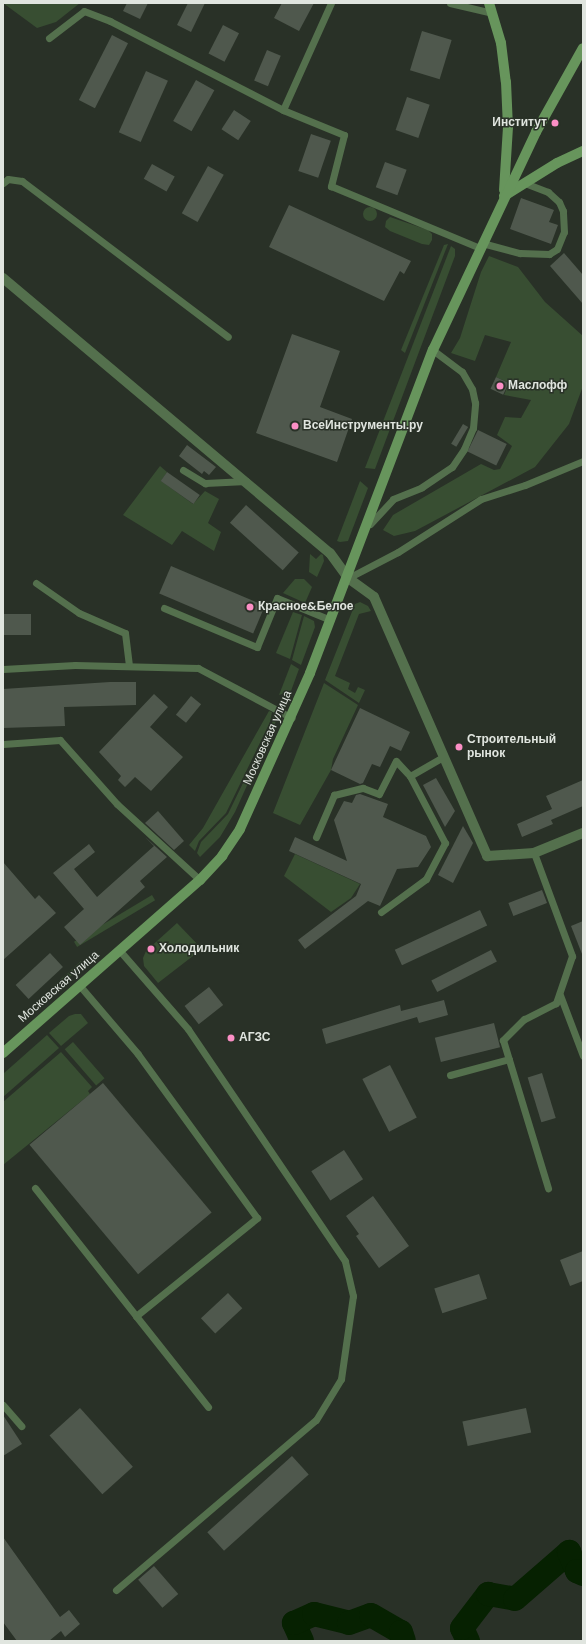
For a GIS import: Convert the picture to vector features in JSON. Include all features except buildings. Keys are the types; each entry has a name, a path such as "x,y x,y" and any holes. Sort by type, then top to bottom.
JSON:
{"main road":[{"path":"491,8 501,43 506,82 508,127 504,196"},
{"path":"481,246 536,132 583,48"},
{"path":"504,196 557,163 583,151"},
{"name":"Московская улица","path":"3,1054 200,880 222,856 240,829 292,718 332,620 433,350 481,246"}],"street":[{"path":"3,278 330,553 348,578 374,597 487,856 534,853 583,833"}],"lane":[{"path":"284,110 331,3"},
{"path":"450,3 491,8"},
{"path":"49,38 84,11 110,21 284,110 344,135 331,186 481,246 520,253 549,254 556,249 564,232 563,212 559,202 548,192 525,183"},
{"path":"3,183 8,178 22,180 228,337"},
{"path":"367,527 381,510 394,499 422,487 452,467 464,449 474,428 475,403 472,389 462,372 433,350"},
{"path":"348,578 398,552 481,499 525,485 583,461"},
{"path":"183,470 205,483 246,481"},
{"path":"36,583 79,613 125,633 128,666"},
{"path":"164,608 256,647 277,598 332,620"},
{"path":"3,669 75,665 198,668 292,718"},
{"path":"3,744 60,740 117,804 200,880"},
{"path":"410,776 443,757"},
{"path":"316,837 334,795 363,788 379,794 396,761 410,776 445,843 426,879 381,912"},
{"path":"534,853 572,956 560,995 556,1003 524,1019 503,1040 548,1188"},
{"path":"116,1590 316,1420 341,1379 353,1296 345,1261 188,1029 120,951"},
{"path":"80,986 138,1054 256,1218 136,1316"},
{"path":"560,995 583,1056"},
{"path":"450,1075 509,1059"},
{"path":"35,1188 208,1407"},
{"path":"3,1405 21,1426"}],"green space":[{"path":"3,3 80,3 56,22 37,28"},
{"path":"367,207 373,207 377,211 377,217 373,221 367,221 363,217 363,211"},
{"path":"390,217 428,230 432,234 432,240 429,245 422,244 390,231 385,227 386,221"},
{"path":"448,244 405,353 401,350 444,245"},
{"path":"451,246 455,249 455,256 375,469 365,468"},
{"path":"489,256 518,267 545,302 583,336 583,386 569,424 535,467 415,531 394,536 383,530 393,515 481,464 494,470 500,469 512,446 497,435 505,417 521,418 531,400 504,395 509,383 496,377 511,342 485,335 475,361 451,353 460,338 481,272"},
{"path":"160,466 167,472 161,481 193,504 205,491 219,499 208,523 221,532 214,551 182,531 172,545 123,515"},
{"path":"360,481 368,488 348,541 337,541"},
{"path":"310,554 316,559 321,554 323,555 324,561 317,577 309,572"},
{"path":"295,579 304,579 312,587 305,603 283,593"},
{"path":"360,602 368,606 371,611 359,614 335,676 350,683 348,689 355,693 358,687 365,690 359,703 325,680 355,604"},
{"path":"293,612 302,615 290,659 276,653"},
{"path":"304,616 314,621 315,627 301,665 292,660"},
{"path":"291,664 299,669 291,691 279,695"},
{"path":"324,683 358,705 333,759 331,770 300,825 273,813"},
{"path":"269,711 272,712 270,722 226,813 199,841 195,851 189,845 203,828"},
{"path":"274,713 277,719 235,812 220,837 200,857 197,853 201,842 228,814 272,723"},
{"path":"295,854 360,884 351,898 331,912 284,876"},
{"path":"152,895 155,900 77,947 74,942"},
{"path":"177,923 202,949 158,983 144,966 143,958 146,951"},
{"path":"81,961 84,965 53,991 50,989"},
{"path":"81,1014 88,1023 61,1046 49,1033 69,1016"},
{"path":"47,1035 59,1048 3,1097 3,1074"},
{"path":"73,1042 104,1078 96,1085 65,1049"},
{"path":"61,1052 92,1087 88,1091 90,1094 3,1165 3,1102"}],"waterway":[{"path":"468,1641 462,1628 488,1594 515,1599 569,1552 577,1571 583,1574"},
{"path":"302,1641 294,1623 314,1614 349,1623 371,1615 401,1632 404,1641"}],"place":[{"name":"Институт","path":"555,123"},
{"name":"Маслофф","path":"500,386"},
{"name":"ВсеИнструменты.ру","path":"295,426"},
{"name":"Красное&Белое","path":"250,607"},
{"name":"Строительный рынок","path":"459,747"},
{"name":"Холодильник","path":"151,949"},
{"name":"АГЗС","path":"231,1038"}]}
